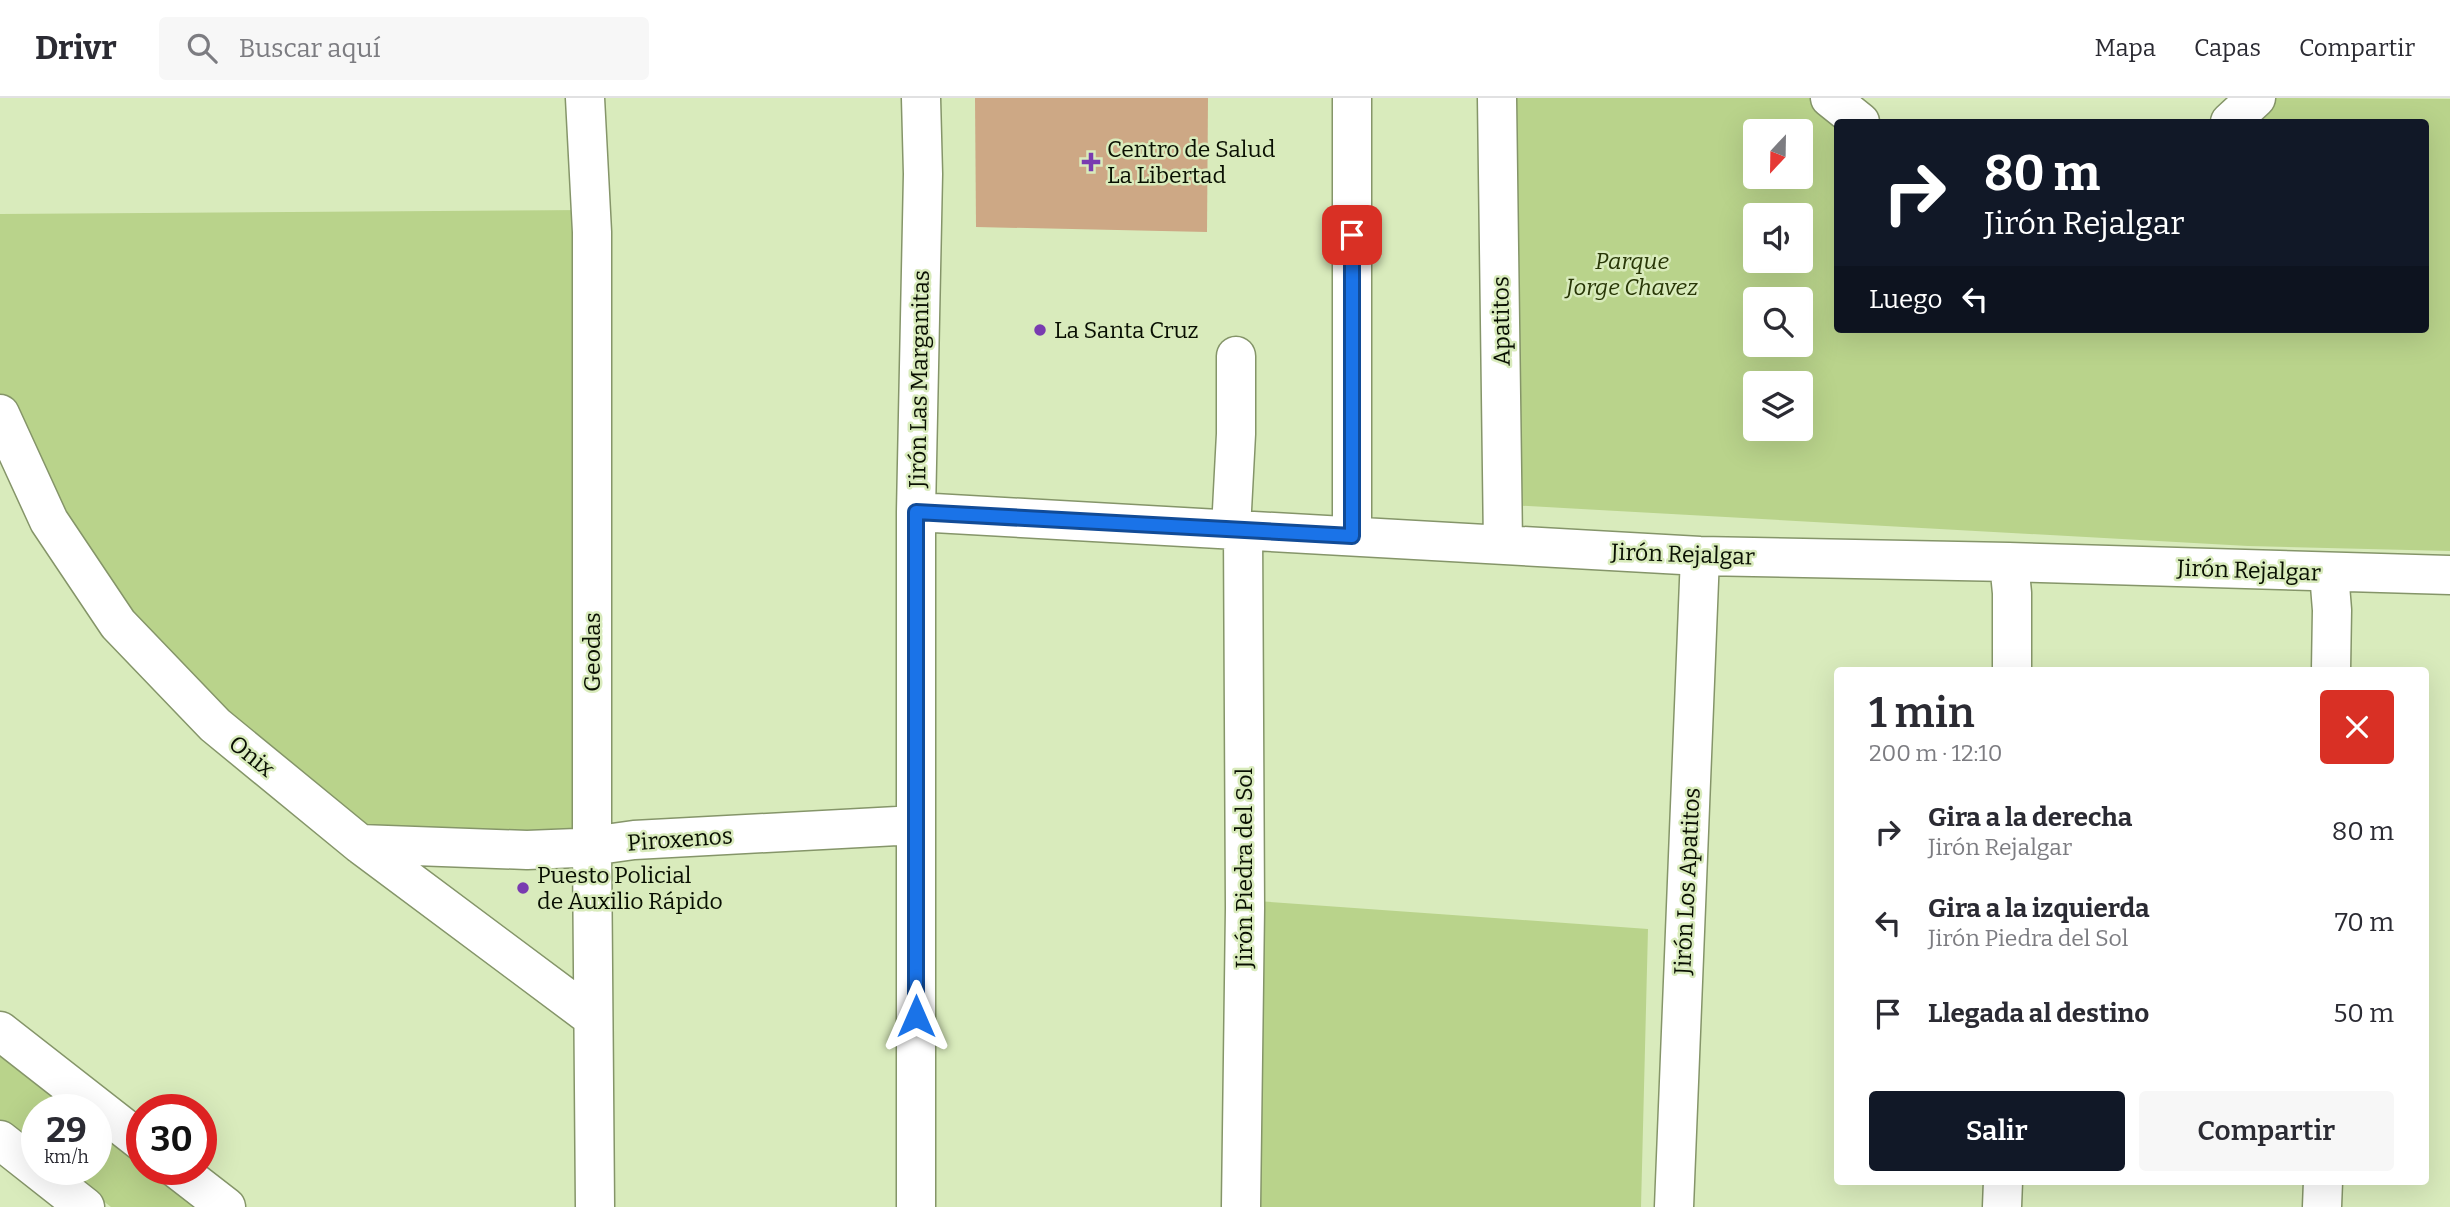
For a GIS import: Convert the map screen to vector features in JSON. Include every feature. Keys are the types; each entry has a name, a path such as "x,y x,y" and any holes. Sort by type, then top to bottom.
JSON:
{"street":[{"name":"Geodas","path":"585,98 592,232 592,848 596,1207"},
{"name":"Jirón Las Marganitas","path":"916,1207 916,512 923,174 921,98"},
{"path":"1352,98 1352,536"},
{"name":"Apatitos","path":"1497,98 1503,545"},
{"path":"1830,98 1856,119"},
{"path":"2233,119 2256,98"},
{"name":"Jirón Piedra del Sol","path":"1236,356 1245,908 1241,1207"},
{"name":"Onix","path":"0,414 49,520 118,624 215,725 360,844 593,1018"},
{"name":"Jirón Rejalgar","path":"916,512 1700,556 2450,575"},
{"name":"Jirón Los Apatitos","path":"1674,1207 1700,556"},
{"path":"2009,562 2012,593 2012,667"},
{"path":"2329,573 2332,610 2331,667"},
{"name":"Piroxenos","path":"360,844 527,850 592,848 634,840 916,825"},
{"path":"0,1031 126,1129"},
{"path":"0,1140 85,1207"},
{"path":"198,1185 226,1207"},
{"path":"2002,1207 2003,1185"},
{"path":"2322,1207 2323,1185"}],"green space":[{"name":"Parque Jorge Chavez","path":"1508,98 1821,98 1836,119 1834,333 2429,333 2429,119 2253,119 2267,98 2450,99 2450,551 2248,546 1509,505"},
{"path":"589,210 590,847 361,843 119,624 0,412 0,214"},
{"path":"1257,901 1648,929 1641,1207 1252,1207"},
{"path":"0,1051 55,1094 21,1094 21,1137 0,1121"},
{"path":"112,1139 126,1150 126,1185 171,1185 200,1207 111,1207 83,1185 112,1185"}],"building":[{"name":"Centro de Salud La Libertad","path":"975,98 1208,98 1207,232 976,227"}],"place":[{"name":"Centro de Salud La Libertad","path":"1091,162"},
{"name":"La Santa Cruz","path":"1040,330"},
{"name":"Puesto Policial de Auxilio Rápido","path":"523,888"}],"route":[{"path":"916,1016 916,512 1352,536 1352,235"}]}
